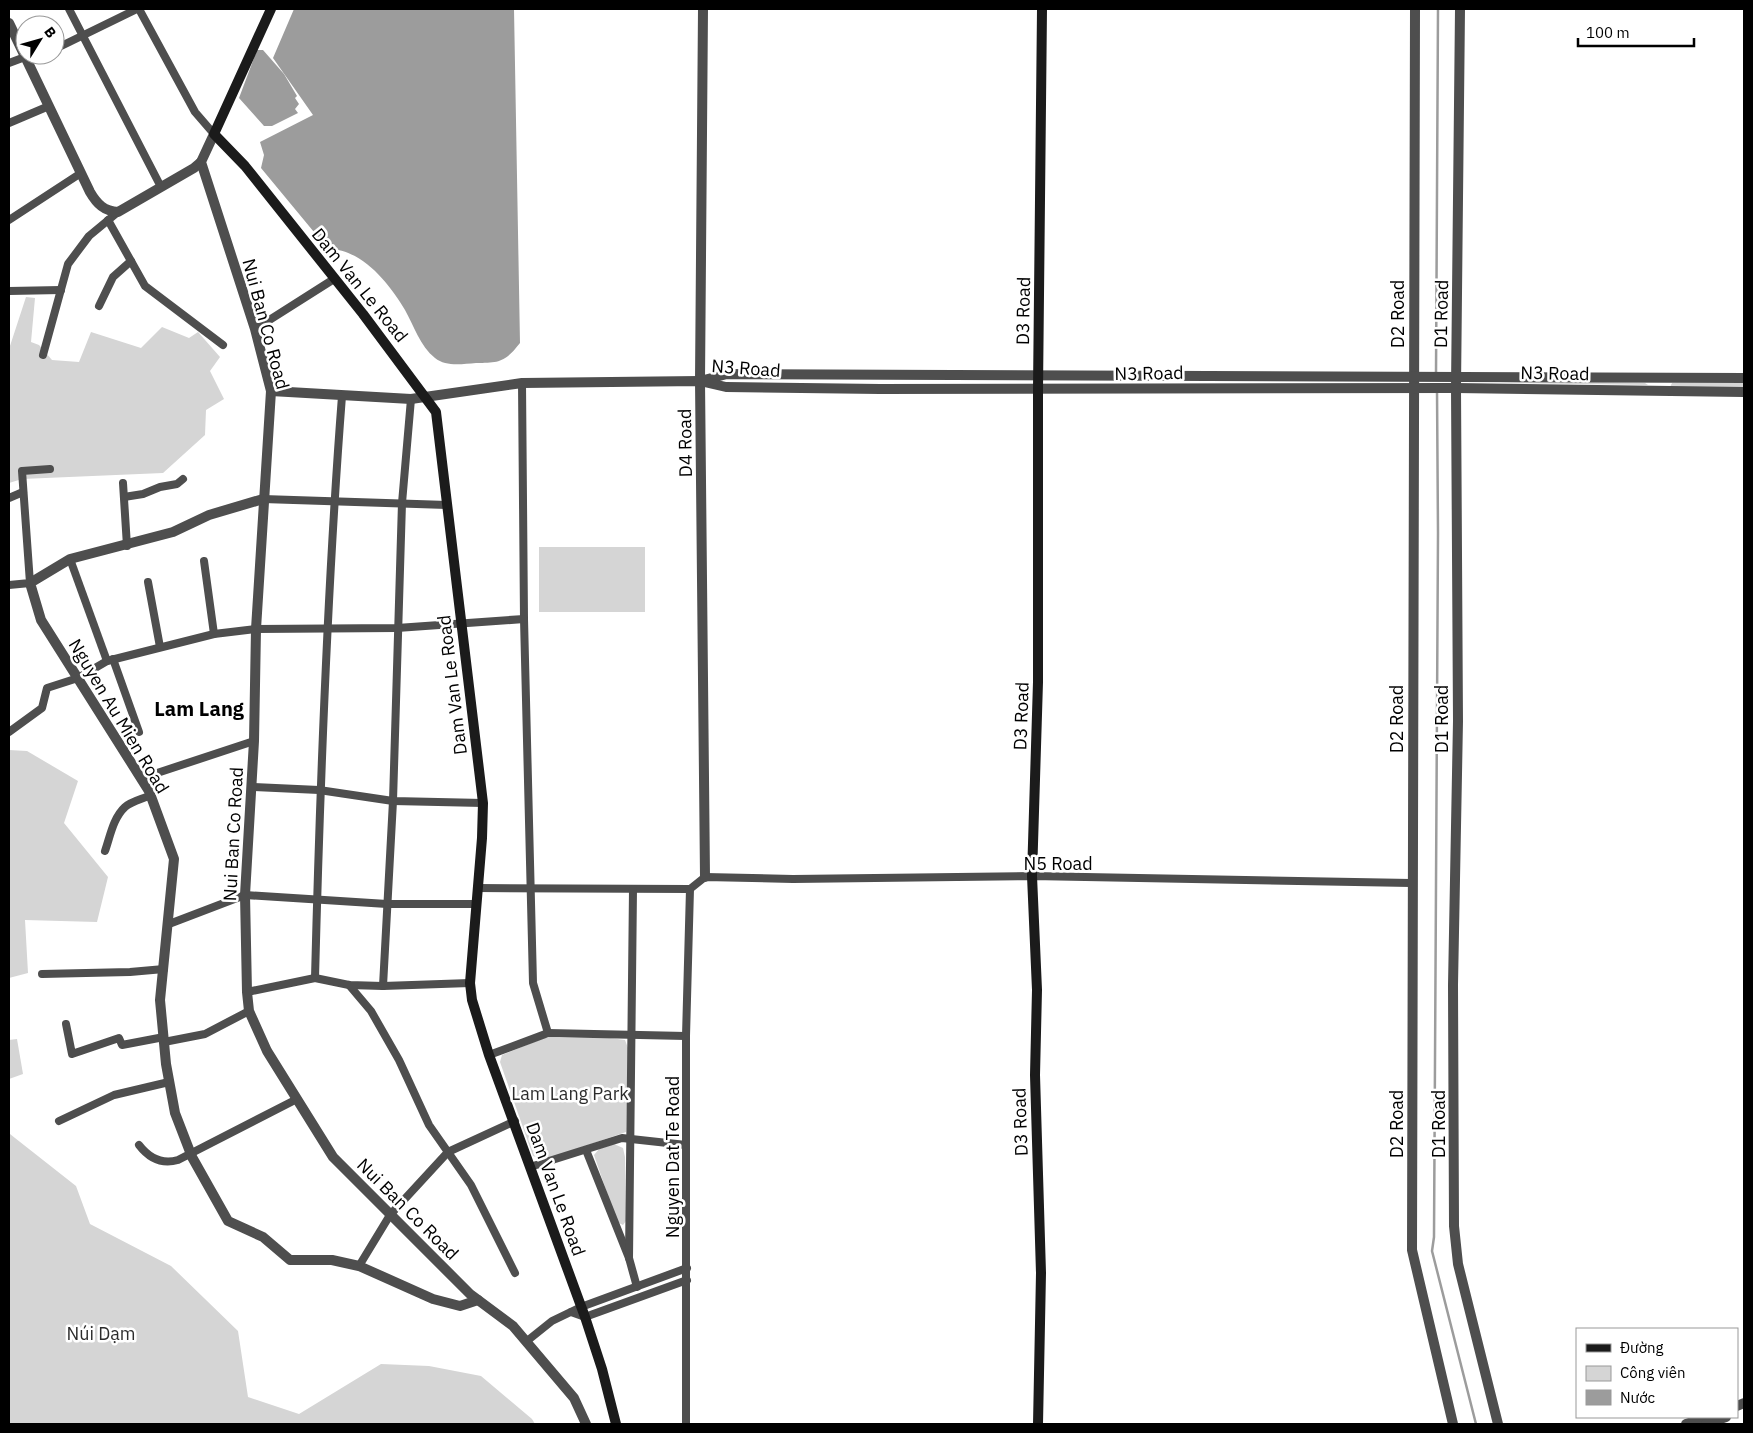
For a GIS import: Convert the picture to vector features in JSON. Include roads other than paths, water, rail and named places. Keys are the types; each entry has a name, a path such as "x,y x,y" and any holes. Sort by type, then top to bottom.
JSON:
{"main road":[{"path":"214,134 271,9"},
{"name":"D3 Road","path":"1038,1424 1041,1274 1035,1075 1037,990 1032,876 1038,682 1038,376 1042,9"},
{"name":"Dam Van Le Road","path":"214,134 245,166 428,398 436,412 483,803 482,838 470,983 472,1000 489,1055 515,1121 585,1318 602,1369 616,1424"}],"street":[{"path":"69,9 161,187"},
{"path":"43,354 68,264 89,236 118,212 194,168 201,162 214,134 195,112 138,9 65,44"},
{"name":"D4 Road","path":"704,9 700,381 706,877"},
{"name":"D2 Road","path":"1414,9 1417,383 1411,883 1412,1250 1453,1424"},
{"name":"D1 Road","path":"1460,9 1453,383 1458,721 1454,985 1454,1226 1458,1264 1498,1424"},
{"path":"29,65 96,202 107,211 118,212"},
{"path":"9,123 49,106"},
{"name":"Nui Ban Co Road","path":"201,162 255,329 271,391 256,629 254,741 245,895 249,1012 267,1051 333,1157 478,1300 513,1326 574,1398 586,1424"},
{"path":"9,220 81,173"},
{"path":"108,220 146,286 223,345"},
{"path":"99,306 113,277 131,261"},
{"path":"255,329 334,279"},
{"path":"9,291 61,290"},
{"name":"N3 Road","path":"700,381 727,374 1226,375 1417,383"},
{"path":"1225,389 1226,375"},
{"path":"1660,378 1661,392"},
{"name":"N3 Road","path":"700,381 726,387 1038,390 1225,389 1417,383 1744,378"},
{"path":"271,391 411,399 522,383 700,381"},
{"path":"522,383 524,619 533,983 548,1033"},
{"name":"N3 Road","path":"1453,383 1661,392 1744,392"},
{"path":"315,978 319,790 334,500 342,396"},
{"path":"383,986 393,802 402,503 411,399"},
{"path":"30,583 22,471 50,468"},
{"path":"124,498 172,486 183,479"},
{"path":"122,483 127,546"},
{"path":"9,498 24,492"},
{"path":"9,585 30,583 70,559 127,546 172,532 209,515 263,498 447,505"},
{"path":"70,559 139,732"},
{"path":"204,561 214,634"},
{"path":"148,582 160,647"},
{"name":"Nguyen Au Mien Road","path":"30,583 41,620 151,795 174,859 160,1000 170,1082 175,1113 191,1154 228,1221 263,1237 290,1260 332,1260 359,1266 433,1299 460,1306 478,1300"},
{"path":"9,732 42,708 47,688 78,678 110,660 214,634 256,629 397,628 524,619"},
{"path":"142,778 254,741"},
{"path":"252,786 319,790 393,802 483,803"},
{"path":"105,851 121,812 131,803 151,795"},
{"name":"N5 Road","path":"706,877 802,879 1032,876 1411,883"},
{"path":"477,888 690,889 706,877"},
{"path":"629,1258 633,888"},
{"name":"Nguyen Dat Te Road","path":"686,1424 686,1036 690,889"},
{"path":"169,924 245,895 387,904 476,904"},
{"path":"42,974 130,972 164,969"},
{"path":"247,992 315,978 349,986 470,983"},
{"path":"349,986 371,1011 399,1060 429,1125 471,1185 515,1273"},
{"path":"66,1024 72,1054 119,1038 122,1045 205,1034 249,1012"},
{"path":"489,1055 548,1033 686,1036"},
{"path":"59,1121 114,1094 170,1082"},
{"path":"139,1145 144,1152 160,1162 178,1160 297,1099"},
{"path":"359,1266 390,1215 448,1152 515,1121"},
{"path":"530,1167 622,1138 629,1141 686,1145"},
{"path":"586,1150 629,1258 638,1287"},
{"path":"527,1342 552,1321 581,1307 687,1268"},
{"path":"571,1312 585,1318 687,1280"},
{"path":"1686,1424 1704,1418"},
{"path":"1706,1424 1723,1418"}],"water":[{"path":"294,9 514,9 520,343 506,358 491,363 449,364 435,358 421,342 405,310 383,279 363,261 352,255 328,249 261,168 264,155 260,142 313,115 273,58"},
{"path":"257,50 263,50 284,74 297,96 295,98 299,104 295,109 298,113 272,126 264,126 239,98"}],"waterway":[{"path":"1436,375 1438,9"},
{"path":"1437,390 1438,533 1434,1237 1432,1251 1476,1424"}],"district":[{"name":"Lam Lang","path":"199,708"}],"park label":[{"name":"Lam Lang Park","path":"570,1093"},
{"name":"Núi Dạm","path":"101,1333"}]}
